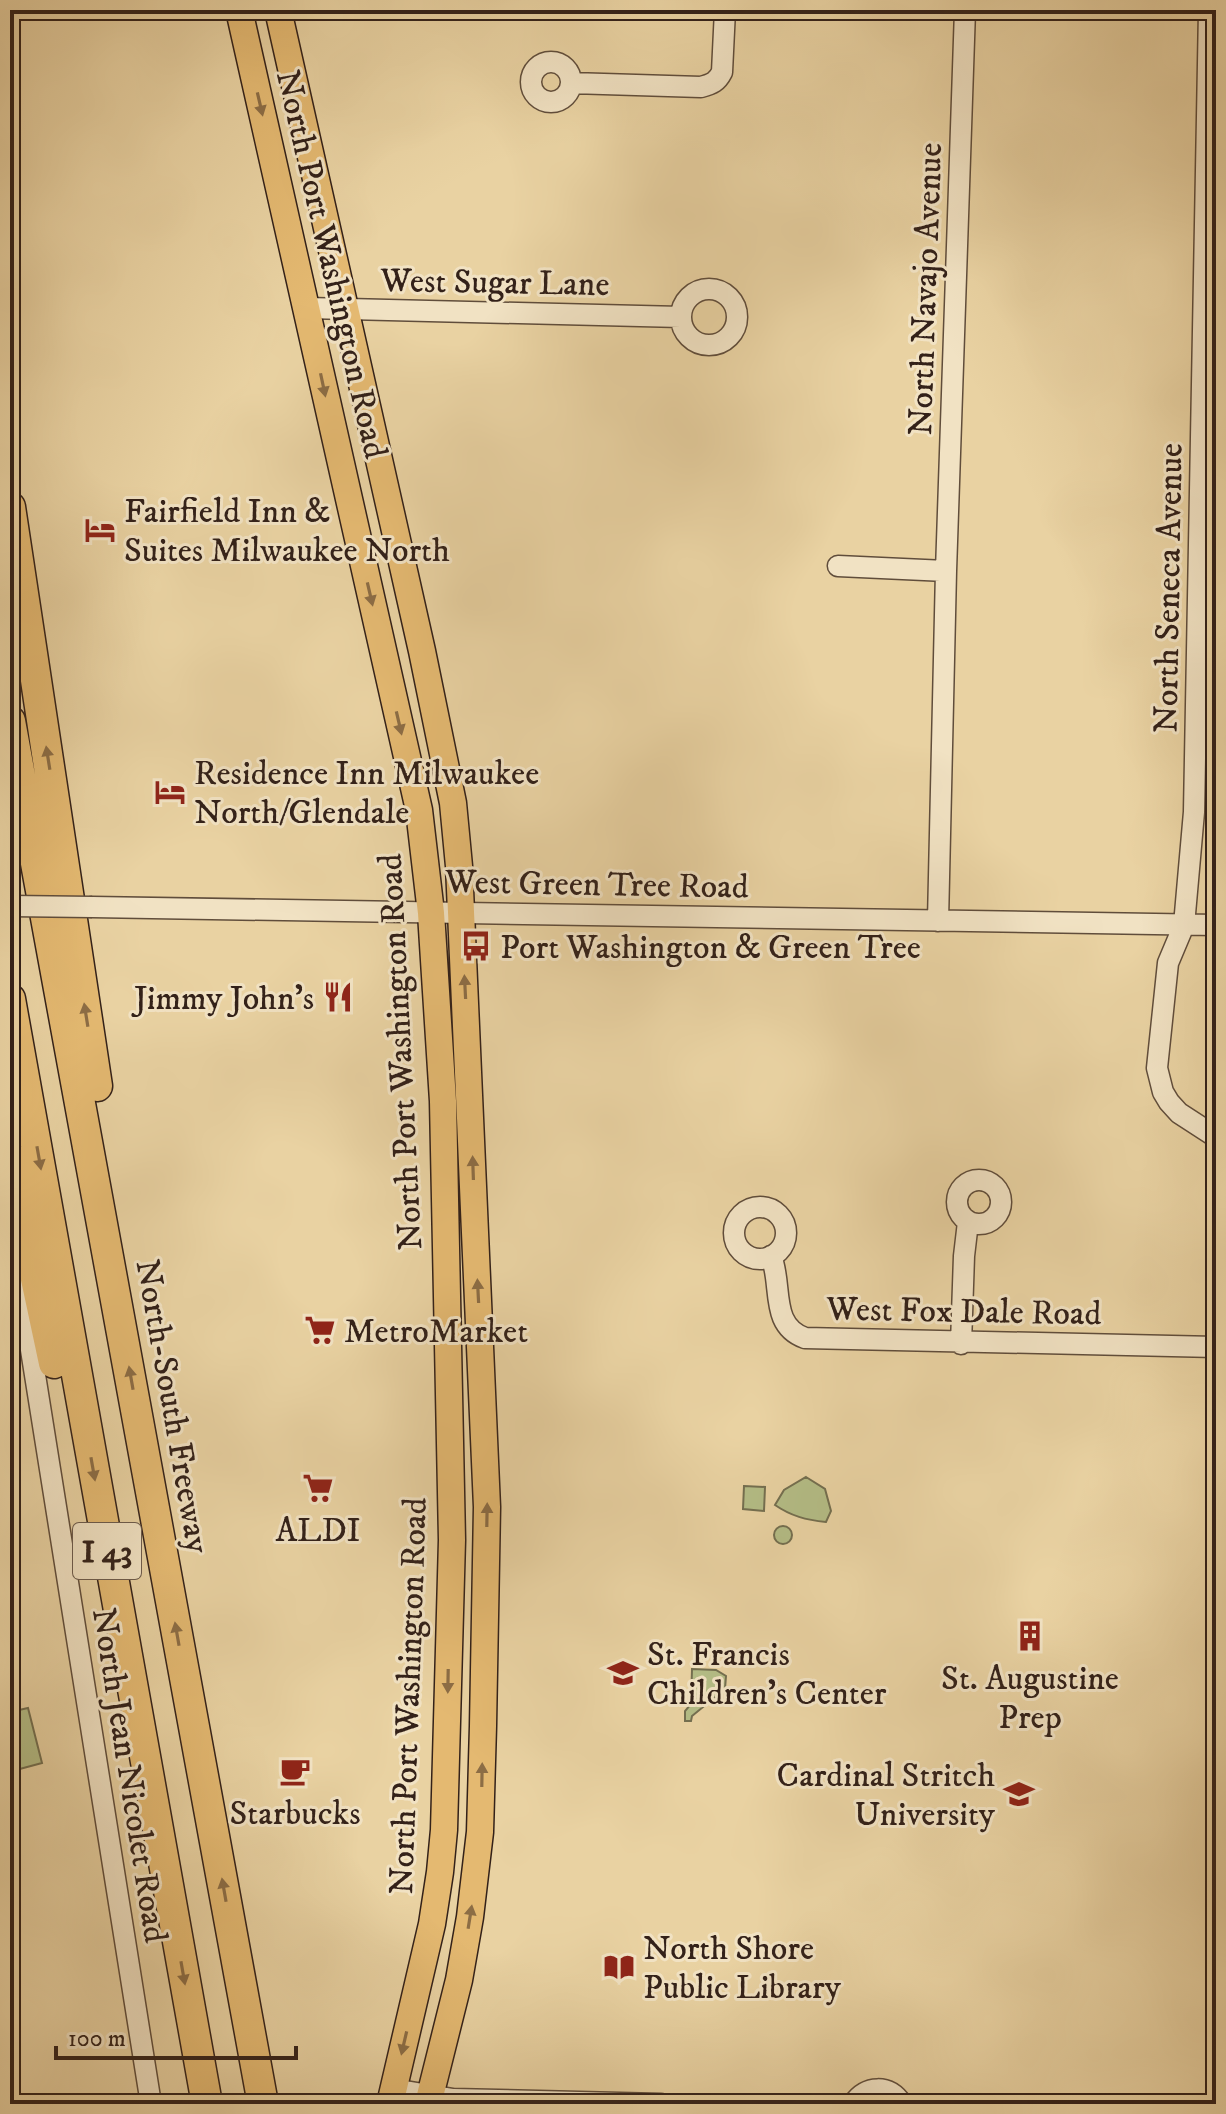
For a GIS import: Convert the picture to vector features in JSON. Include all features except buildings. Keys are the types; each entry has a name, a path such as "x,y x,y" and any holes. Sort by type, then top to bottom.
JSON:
{"highway":[{"path":"10,507 123,1257 124,1343"},
{"name":"North-South Freeway","path":"10,721 263,2104"},
{"name":"I 43","path":"10,999 207,2104"},
{"path":"10,1157 57,1374 86,1429"}],"main road":[{"name":"North Port Washington Road","path":"239,10 419,810 431,913 443,1101 451,1491 446,1770 442,1850 432,1924 392,2096"},
{"name":"North Port Washington Road","path":"278,10 453,803 462,915 487,1507 480,1832 461,1967 429,2099"},
{"path":"335,438 373,434"},
{"path":"419,810 453,803"}],"street":[{"path":"571,83 701,87 712,84 722,72 725,10"},
{"name":"North Navajo Avenue","path":"938,921 965,10"},
{"name":"North Seneca Avenue","path":"1209,10 1194,812 1184,925 1168,963 1157,1060 1158,1078 1169,1102 1179,1113 1216,1137"},
{"name":"West Sugar Lane","path":"307,308 681,317"},
{"path":"838,566 946,571"},
{"name":"West Green Tree Road","path":"10,906 1216,925"},
{"name":"North Jean Nicolet Road","path":"10,1219 151,2104"},
{"path":"961,1344 968,1222"},
{"name":"West Fox Dale Road","path":"771,1256 777,1279 778,1308 787,1328 797,1335 815,1340 1216,1347"},
{"path":"853,2104 860,2095 876,2089 892,2093 902,2104"},
{"path":"392,2096 661,2104"}],"green space":[{"path":"806,1477 825,1489 831,1511 826,1522 799,1517 775,1505 784,1490"},
{"path":"744,1486 765,1487 764,1511 743,1509"},
{"path":"783,1526 792,1535 783,1544 774,1535"},
{"path":"692,1669 716,1670 726,1676 725,1689 692,1716 691,1721 685,1721 685,1711 691,1704"},
{"path":"28,1708 42,1763 16,1770 10,1747 10,1712"}],"place":[{"name":"Fairfield Inn & Suites Milwaukee North","path":"100,530"},
{"name":"Residence Inn Milwaukee North/Glendale","path":"170,792"},
{"name":"Port Washington & Green Tree","path":"476,946"},
{"name":"Jimmy John's","path":"338,997"},
{"name":"MetroMarket","path":"320,1330"},
{"name":"ALDI","path":"318,1488"},
{"name":"St. Augustine Prep","path":"1030,1636"},
{"name":"St. Francis Children's Center","path":"623,1673"},
{"name":"Starbucks","path":"295,1771"},
{"name":"Cardinal Stritch University","path":"1019,1794"},
{"name":"North Shore Public Library","path":"619,1967"}]}
